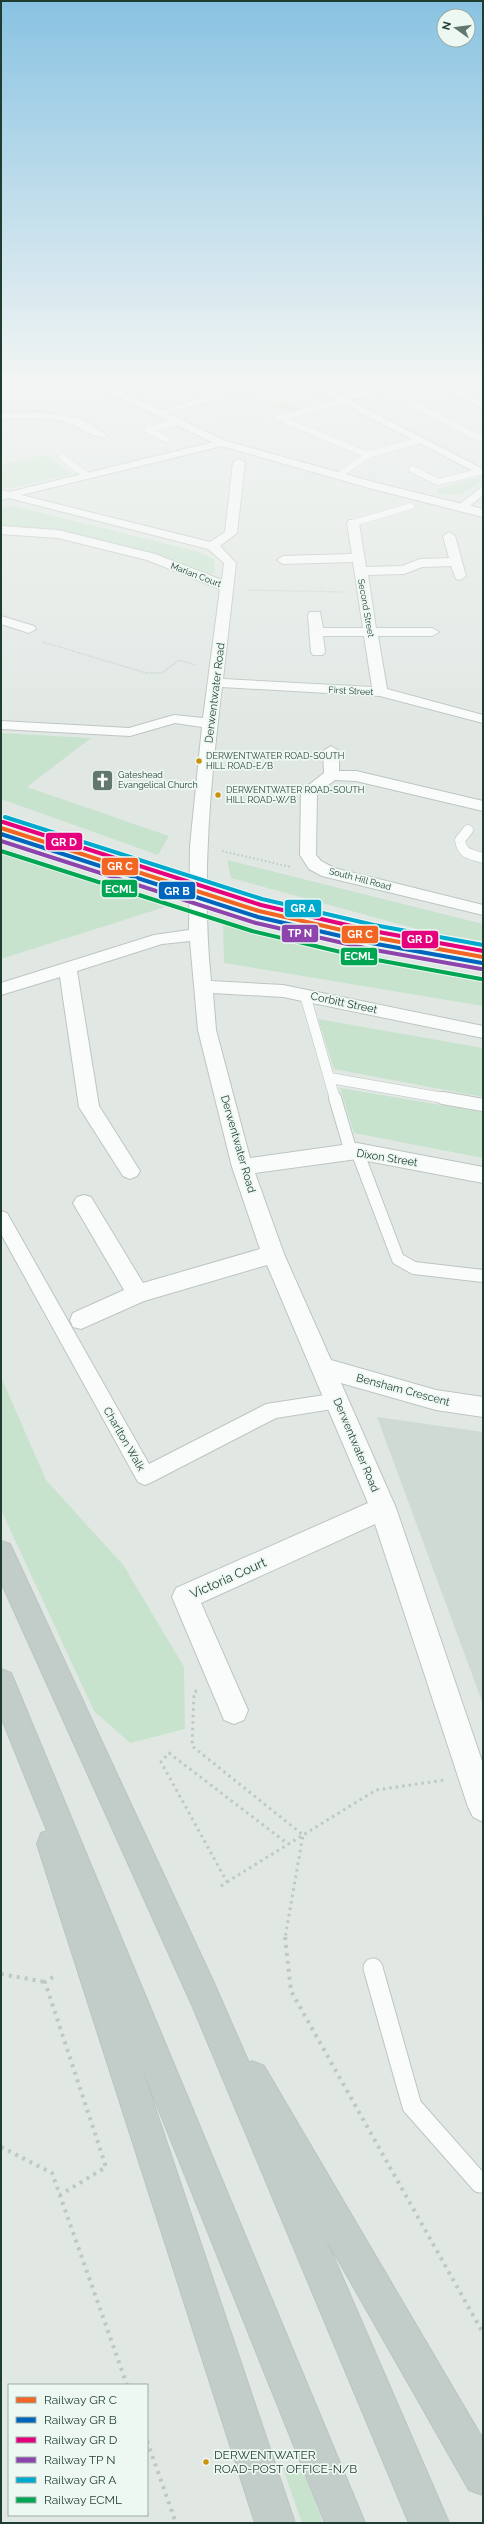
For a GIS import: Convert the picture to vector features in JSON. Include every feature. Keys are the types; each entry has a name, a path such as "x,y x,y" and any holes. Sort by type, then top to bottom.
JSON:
{"highway":[{"path":"1,1553 203,1994 429,2523"},
{"path":"1,1683 345,2523"},
{"path":"1,1687 275,2523"},
{"path":"203,1994 483,2476"}],"street":[{"path":"11,497 212,546 231,533 235,497"},
{"path":"418,497 483,513"},
{"path":"461,508 473,497"},
{"name":"Second Street","path":"353,523 380,692"},
{"name":"Marian Court","path":"1,530 58,534 151,556 228,588"},
{"path":"449,536 460,576"},
{"name":"Derwentwater Road","path":"212,546 223,554 230,562 228,588 210,723 198,846 198,927 207,1030 242,1167 273,1254 338,1401 383,1508 483,1807"},
{"path":"283,560 359,565 404,570 420,563 456,562"},
{"path":"315,616 318,652"},
{"path":"1,620 29,629"},
{"path":"317,632 432,632"},
{"name":"First Street","path":"216,684 380,692 483,719"},
{"path":"1,725 130,732 174,719 210,723"},
{"path":"331,751 332,775 356,776 483,806"},
{"name":"South Hill Road","path":"332,775 309,791 308,855 315,865 328,872 483,910"},
{"path":"1,989 198,927"},
{"path":"68,968 89,1107 130,1171"},
{"name":"Corbitt Street","path":"203,986 283,991 483,1032"},
{"name":"Dixon Street","path":"242,1167 354,1152 483,1175"},
{"path":"84,1203 138,1294"},
{"name":"Charlton Walk","path":"1,1218 145,1476 273,1410 338,1401"},
{"path":"81,1320 138,1294 273,1254"},
{"name":"Bensham Crescent","path":"323,1368 436,1400 483,1407"},
{"name":"Victoria Court","path":"234,1710 185,1597 383,1508"}],"lane":[{"path":"353,523 411,506"},
{"path":"468,830 460,840 461,849 465,853 483,858"},
{"path":"306,995 330,1078 354,1152 398,1259 414,1268 483,1276"},
{"path":"330,1078 483,1104"},
{"path":"373,1968 412,2106 480,2183 483,2182"}],"path":[{"path":"228,588 363,592"},
{"path":"29,629 31,638 146,673 162,673 179,660 206,668 218,668"},
{"path":"198,846 290,867 315,865"},
{"path":"222,1683 194,1692 192,1746 304,1835"},
{"path":"227,1882 161,1762 169,1753 288,1844"},
{"path":"221,1886 376,1790 473,1776"},
{"path":"304,1835 284,1941 291,1991 483,2333"},
{"path":"1,1974 45,1982 53,1977"},
{"path":"45,1982 106,2168 60,2195"},
{"path":"1,2147 52,2172 127,2384"},
{"path":"148,2444 176,2523"}],"shaded area":[{"path":"377,1417 483,1432 483,1704"}],"green space":[{"path":"14,506 199,552 214,559 215,573 207,575 131,551 51,531 1,527 1,508"},
{"path":"1,733 91,738 27,787 169,836 158,855 1,799"},
{"path":"1,852 165,907 1,959"},
{"path":"227,860 483,924 483,941 424,931 231,878"},
{"path":"223,925 483,978 483,1006 224,963"},
{"path":"318,1019 483,1048 483,1097 334,1069"},
{"path":"340,1088 483,1112 483,1158 354,1133"},
{"path":"1,1377 46,1480 124,1566 184,1667 185,1729 130,1743 94,1711 1,1510"},
{"path":"281,2463 305,2475 323,2523 302,2523"}],"transit line":[{"path":"5,817 262,899 374,925 483,945"},
{"path":"3,822 261,905 373,931 483,951"},
{"path":"1,828 259,911 372,937 483,957"},
{"path":"1,834 258,917 371,943 482,963"},
{"path":"1,841 256,923 369,949 481,969"}],"rail line":[{"name":"ECML","path":"1,851 252,931 366,958 481,979"}],"place":[{"name":"DERWENTWATER ROAD-SOUTH HILL ROAD-E/B","path":"199,761"},
{"name":"Gateshead Evangelical Church","path":"103,780"},
{"name":"DERWENTWATER ROAD-SOUTH HILL ROAD-W/B","path":"218,795"},
{"name":"DERWENTWATER ROAD-POST OFFICE-N/B","path":"206,2462"}]}
